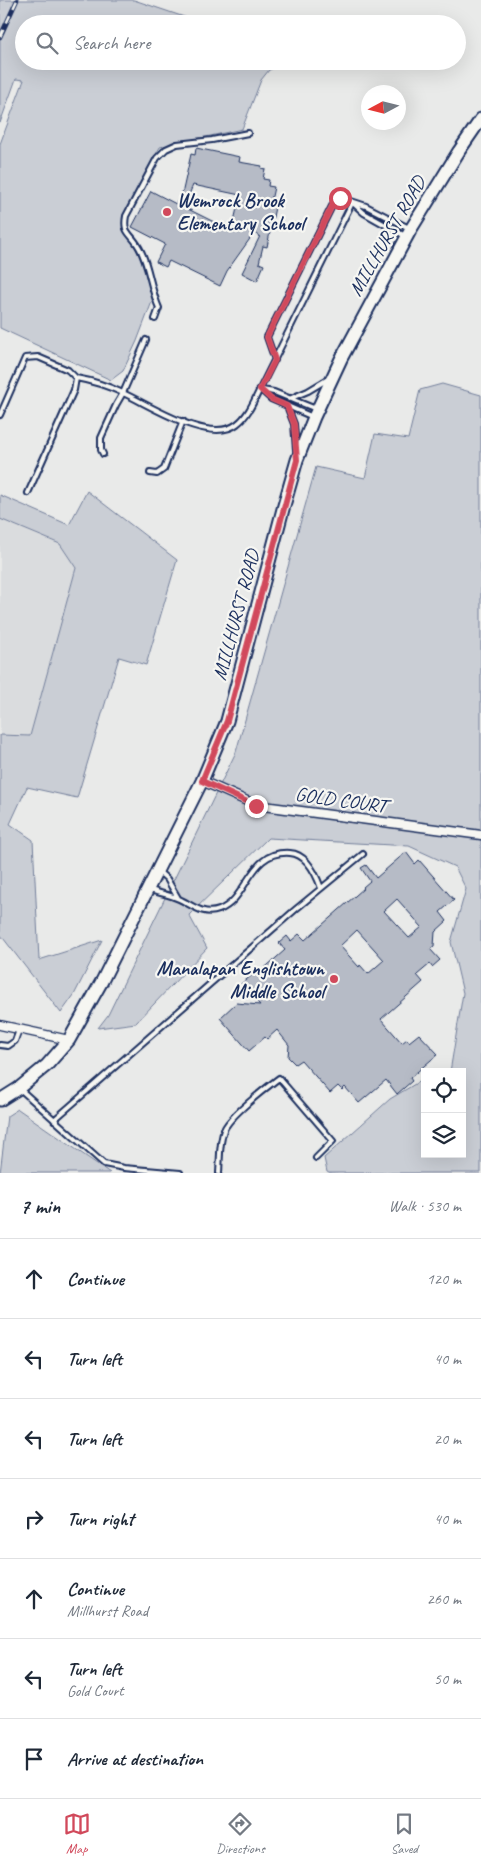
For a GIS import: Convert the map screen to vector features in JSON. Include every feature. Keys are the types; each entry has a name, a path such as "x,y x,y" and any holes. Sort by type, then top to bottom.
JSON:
{"street":[{"name":"MILLHURST ROAD","path":"0,1100 19,1088 47,1065 69,1040 86,1014 158,872 202,781 227,721 297,460 315,413 332,377 409,233 459,151 481,119"},
{"name":"GOLD COURT","path":"202,781 256,806 481,835"},
{"path":"0,1025 69,1040"}],"lane":[{"path":"155,319 159,308 138,244 128,233 125,225 126,216 157,158 166,149 177,144 248,133"},
{"path":"275,360 267,337 336,198 345,199 364,213 409,233"},
{"path":"352,203 366,206 409,233"},
{"path":"0,415 25,358 38,357 68,370 76,378 96,382 183,421 209,430 224,430 236,425 247,413 260,389 352,203"},
{"path":"103,454 100,450 101,438 146,340"},
{"path":"289,399 308,391 332,377"},
{"path":"28,493 74,390 76,378"},
{"path":"260,389 274,392 315,413"},
{"path":"260,389 271,399 287,406 315,413"},
{"path":"287,406 294,424 297,460"},
{"path":"150,473 157,474 164,469 183,421"},
{"path":"149,890 178,898 199,910 218,911 229,905 266,857 280,853 297,854 309,863 321,888"},
{"path":"54,1120 321,888 363,854"},
{"path":"158,872 167,879 178,898"},
{"path":"0,1046 8,1046 15,1041 19,1030"},
{"path":"219,1173 224,1128 279,1078 332,1140 316,1158"},
{"path":"19,1088 104,1164 124,1168 180,1173"}],"shaded area":[{"path":"0,0 134,0 178,15 15,15 15,70 269,70 261,80 242,129 160,147 133,197 123,227 139,250 153,299 123,371 111,380 0,328 0,144 24,80 16,79 0,123"},
{"path":"442,384 481,395 481,1173 329,1173 327,1172 324,1158 390,1099 421,1080 421,1158 466,1158 466,1068 451,1068 463,993 451,942 466,889 455,867 409,846 268,838 189,915 207,948 136,1023 98,1028 108,1015 236,752 316,467 365,478 375,434 408,439 420,390"},
{"path":"87,491 177,560 146,665 119,657 77,798 27,787 10,824 33,840 39,960 102,940 74,995 61,1013 0,934 0,735 30,736 76,568 60,544 0,519 0,495 69,525"},
{"path":"0,519 60,544 76,568 30,736 0,735"},
{"path":"18,1109 110,1173 0,1173 7,1116"}],"building":[{"name":"Wemrock Brook Elementary School","path":"196,148 240,157 239,162 262,166 261,168 265,169 263,179 269,180 268,186 274,187 271,201 276,202 267,247 263,246 259,263 264,265 257,281 242,273 260,236 254,233 227,271 220,286 169,261 166,267 156,262 165,244 132,227 151,191 176,204 183,190 191,154 195,155","holes":["193,185 240,195 232,230 222,223 218,224 184,207"]},
{"name":"Manalapan Englishtown Middle School","path":"406,852 415,864 419,860 454,900 440,912 447,921 435,932 434,946 430,949 440,960 432,967 430,964 417,975 423,982 381,1019 402,1043 407,1039 409,1042 419,1034 438,1054 410,1078 412,1081 397,1094 386,1080 359,1103 345,1087 342,1090 338,1086 330,1093 301,1060 295,1064 288,1057 289,1045 277,1030 267,1039 265,1037 249,1051 220,1018 236,1003 260,1005 241,984 257,971 259,973 285,950 279,943 287,936 291,941 299,934 305,940 364,888 370,881 361,868 366,865 376,878","holes":["397,899 422,927 409,938 384,911","357,930 384,960 368,974 340,946"]}],"railway":[{"path":"0,37 17,0"}],"place":[{"name":"Wemrock Brook Elementary School","path":"167,212"},
{"name":"Manalapan Englishtown Middle School","path":"334,979"}],"route":[{"path":"256,806 202,781 227,721 297,460 294,424 287,406 271,399 260,389 275,360 267,337 336,198 340,198"}]}
